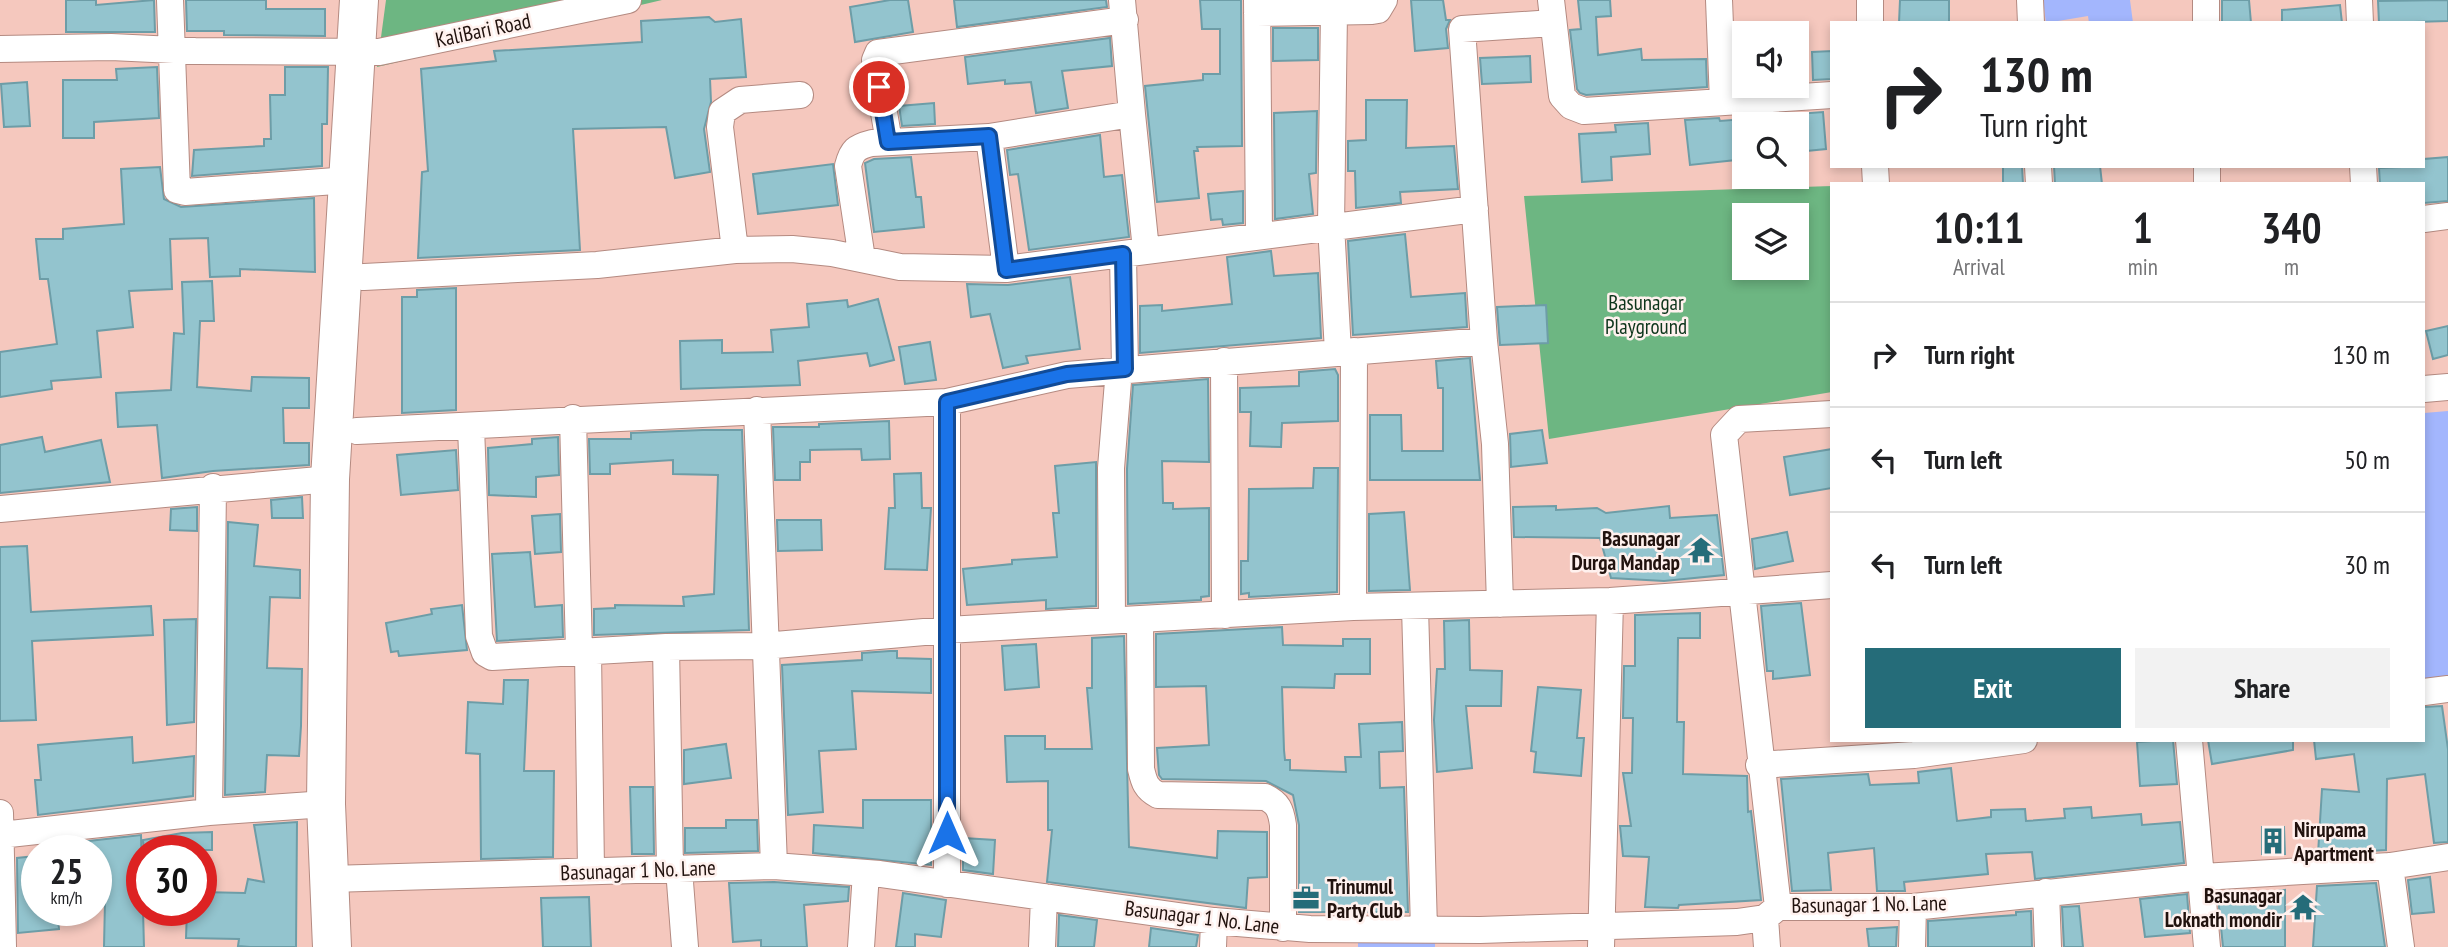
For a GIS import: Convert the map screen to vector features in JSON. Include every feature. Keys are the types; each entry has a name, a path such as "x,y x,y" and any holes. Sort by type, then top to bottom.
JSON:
{"main road":[{"path":"332,947 342,879 364,277 367,53 359,0"},
{"path":"356,947 326,804 330,479 349,180 367,53 383,0"}],"street":[{"path":"170,0 177,190 185,192 349,180"},
{"name":"KaliBari Road","path":"0,49 111,47 367,53 628,0"},
{"path":"1259,235 1257,7 1334,12 1372,11 1378,10 1384,0"},
{"path":"1719,0 1723,102"},
{"path":"1870,0 1870,21"},
{"path":"2030,0 2031,21"},
{"path":"2206,0 2206,21"},
{"path":"2359,0 2360,21"},
{"path":"888,142 874,60 877,53 1123,10 1132,114 1134,252 1111,468 1112,619"},
{"path":"1334,12 1331,225 1346,351 1353,607"},
{"path":"1500,604 1497,484 1462,29 1552,12 1562,96 1571,106 1584,111 1830,95"},
{"path":"736,250 720,127 722,112 740,100 800,94"},
{"path":"862,259 848,166 851,152 859,146 989,136 1132,114"},
{"path":"989,136 1006,270"},
{"path":"364,277 597,265 736,250 793,249 901,267 1006,270 1331,225 1475,209"},
{"path":"2425,219 2448,216"},
{"path":"357,431 471,428 573,418 947,402 1030,381 1122,369 1484,341"},
{"path":"1224,361 1225,615"},
{"path":"2425,389 2448,387"},
{"path":"947,402 947,884"},
{"path":"757,410 774,866"},
{"path":"1767,947 1771,912 1759,765 1724,435 1739,419 1830,414"},
{"path":"573,418 591,871"},
{"path":"471,428 479,636 485,653 492,657 666,647 764,646 1112,619 1140,620 1353,607 1610,601 1830,585"},
{"path":"0,509 213,487 330,479"},
{"path":"209,812 213,487"},
{"path":"1601,936 1610,601"},
{"path":"1415,607 1424,929"},
{"path":"1140,620 1144,783 1150,791 1158,794 1265,797 1276,802 1282,813 1283,825 1283,928"},
{"path":"666,647 675,869 685,947"},
{"path":"2425,692 2448,689"},
{"path":"1759,765 1914,755 2009,742"},
{"path":"2189,742 2207,947"},
{"path":"3,947 1,828 326,804"},
{"name":"Basunagar 1 No. Lane","path":"342,879 774,866 866,873 1044,897 1213,934 1283,928 1310,938 1424,929 1601,936 1737,922 1771,912 1913,907 2202,877 2390,866 2448,857"},
{"path":"2390,866 2401,947"},
{"path":"861,947 866,873"},
{"path":"2046,892 2048,947"},
{"path":"1042,947 1044,897"},
{"path":"1912,947 1913,907"}],"green space":[{"path":"386,0 662,0 377,67"},
{"name":"Basunagar Playground","path":"1830,186 1830,392 1549,439 1524,196 1809,189 1809,187"}],"water":[{"path":"2043,0 2130,0 2133,21 2089,21 2088,16 2046,21"},
{"path":"2448,411 2448,676 2425,681 2425,413"},
{"path":"1358,938 1435,938 1435,947 1358,947"}],"building":[{"path":"66,0 96,0 96,5 154,0 155,32 66,32"},
{"path":"186,0 266,0 266,9 325,9 325,36 224,35 224,31 187,31"},
{"path":"890,0 908,0 913,32 855,42 850,7"},
{"path":"954,0 1106,0 1107,7 957,27"},
{"path":"1200,0 1241,0 1242,146 1197,147 1198,151 1194,151 1199,198 1157,202 1145,86 1203,80 1203,74 1220,74 1220,29 1202,29"},
{"path":"1411,0 1443,0 1446,20 1450,20 1446,29 1448,48 1415,51"},
{"path":"1578,0 1610,0 1611,16 1596,17 1598,55 1641,49 1642,60 1706,59 1707,87 1586,95 1580,93 1577,89 1570,30 1581,29"},
{"path":"1900,0 1949,0 1949,21 1899,21"},
{"path":"2222,0 2249,0 2251,21 2222,21"},
{"path":"2448,0 2448,21 2379,21 2378,1"},
{"path":"2340,5 2342,21 2282,21 2282,10"},
{"path":"709,17 715,22 741,19 746,77 710,79 711,102 704,129 710,172 675,178 666,127 573,129 580,250 418,258 422,172 428,171 421,69 496,61 494,51 642,42 641,21"},
{"path":"1273,28 1318,28 1318,60 1273,61"},
{"path":"1110,38 1112,66 1062,71 1068,108 1036,113 1031,82 1005,84 1005,80 968,84 965,57"},
{"path":"1830,51 1830,79 1813,80 1812,52"},
{"path":"1530,56 1531,82 1482,84 1480,58"},
{"path":"157,67 159,118 94,122 94,138 63,138 63,80 117,80 116,69"},
{"path":"285,67 328,67 327,124 322,124 322,166 192,176 194,150 264,146 264,139 271,139 270,95 285,95"},
{"path":"27,82 30,126 4,127 1,84"},
{"path":"1366,100 1407,100 1406,148 1454,146 1458,189 1400,192 1401,203 1356,208 1355,171 1348,171 1348,141 1366,140"},
{"path":"934,103 935,124 902,126 899,106"},
{"path":"1317,111 1316,173 1309,174 1313,214 1275,219 1274,113"},
{"path":"1823,112 1826,149 1809,151 1809,113"},
{"path":"1685,120 1732,120 1732,160 1690,165"},
{"path":"1648,123 1650,154 1611,157 1612,180 1582,182 1579,134 1616,132 1615,125"},
{"path":"1100,135 1104,177 1122,175 1129,237 1029,250 1018,174 1010,175 1007,150"},
{"path":"911,157 916,197 921,197 924,227 874,232 865,163 874,159"},
{"path":"2448,157 2448,201 2425,203 2425,182 2380,182 2379,168 2425,168 2425,159"},
{"path":"833,164 838,205 758,214 753,174"},
{"path":"160,167 164,199 181,207 314,198 315,272 240,269 240,276 210,277 208,238 170,239 172,289 129,291 133,327 97,331 101,377 51,381 52,389 0,397 0,352 57,344 48,279 40,279 36,239 63,239 63,229 124,224 121,169"},
{"path":"2003,168 2022,168 2023,182 2003,182"},
{"path":"2054,168 2100,168 2102,182 2055,182"},
{"path":"1243,191 1243,223 1223,225 1222,219 1211,220 1208,194"},
{"path":"1405,234 1411,297 1465,293 1467,327 1353,335 1348,241"},
{"path":"1271,251 1274,276 1318,273 1321,338 1140,353 1140,306 1162,305 1162,311 1232,304 1227,257"},
{"path":"1070,277 1080,349 1026,356 1028,363 1003,368 990,314 971,317 967,284 1008,285"},
{"path":"212,281 214,321 200,321 197,387 251,391 252,377 309,378 309,408 283,408 284,443 309,443 309,465 213,471 162,478 157,425 118,427 116,393 171,390 174,333 184,334 182,282"},
{"path":"456,288 456,410 402,413 402,297 417,297 417,290"},
{"path":"878,299 894,360 870,366 867,353 798,361 800,385 681,389 680,341 722,340 722,353 773,352 771,330 809,327 807,304 847,300 848,307"},
{"path":"1546,305 1548,343 1500,345 1497,307"},
{"path":"2448,326 2448,355 2433,359 2426,331"},
{"path":"930,342 936,380 905,384 899,347"},
{"path":"1470,358 1480,480 1370,480 1370,415 1401,415 1402,451 1443,451 1443,388 1438,388 1436,361"},
{"path":"1335,369 1338,375 1338,421 1282,423 1281,447 1250,446 1251,412 1240,412 1240,388 1299,386 1299,372"},
{"path":"1208,379 1209,462 1162,461 1163,503 1173,503 1173,509 1209,508 1209,596 1201,597 1201,600 1128,604 1127,469 1133,385"},
{"path":"889,421 890,459 862,460 861,449 810,450 810,462 800,462 800,480 775,480 773,427 819,427 819,424"},
{"path":"742,430 749,630 594,635 594,609 615,608 615,605 684,606 683,597 714,594 718,475 673,474 673,460 610,464 610,474 590,474 589,439 631,439 631,433"},
{"path":"1542,430 1547,463 1511,467 1510,434"},
{"path":"42,437 45,452 101,440 110,482 0,493 0,445"},
{"path":"558,437 559,475 536,477 536,497 489,495 488,448 532,444 532,439"},
{"path":"1830,449 1830,488 1790,495 1784,457"},
{"path":"456,450 458,490 401,495 397,455"},
{"path":"1096,462 1096,606 1046,609 1046,600 967,605 963,569 1012,564 1012,560 1057,557 1053,513 1059,513 1055,466"},
{"path":"1314,468 1338,468 1337,592 1249,597 1249,593 1241,594 1241,561 1248,561 1249,489 1313,488"},
{"path":"921,473 922,508 931,508 927,570 885,569 889,508 895,508 894,474"},
{"path":"302,497 303,518 272,518 271,500"},
{"path":"1556,506 1556,510 1597,508 1606,513 1669,506 1670,518 1717,515 1724,575 1664,581 1611,578 1600,538 1514,537 1513,507"},
{"path":"197,507 197,531 170,530 171,509"},
{"path":"1404,512 1410,590 1369,591 1369,514"},
{"path":"560,514 561,552 535,554 532,516"},
{"path":"777,520 821,520 822,550 778,551"},
{"path":"228,522 258,525 254,566 300,570 300,598 270,597 267,668 302,669 299,756 267,755 265,792 225,795"},
{"path":"1787,532 1793,561 1755,569 1752,539"},
{"path":"27,546 31,612 151,606 153,635 32,641 36,720 0,721 0,547"},
{"path":"530,552 535,607 562,605 563,637 497,641 492,554"},
{"path":"1801,603 1810,675 1773,679 1773,671 1767,671 1761,606"},
{"path":"462,605 467,650 399,656 398,651 391,652 386,623 432,614 431,609"},
{"path":"1700,613 1700,638 1678,638 1677,722 1684,722 1683,774 1747,776 1748,812 1751,811 1761,900 1679,905 1678,908 1645,907 1649,857 1623,856 1620,826 1631,826 1623,773 1632,773 1633,718 1623,718 1624,666 1635,666 1635,615"},
{"path":"196,619 194,722 167,725 164,620"},
{"path":"1469,620 1470,670 1502,671 1501,706 1466,706 1472,768 1437,772 1434,720 1437,669 1445,669 1444,621"},
{"path":"1282,627 1283,645 1343,646 1343,639 1370,639 1370,674 1335,674 1334,688 1282,687 1285,760 1290,760 1290,770 1346,772 1345,757 1361,757 1359,724 1402,722 1403,751 1379,752 1380,788 1404,787 1408,912 1299,912 1299,825 1293,795 1266,781 1162,779 1159,775 1157,748 1209,745 1206,686 1156,687 1156,634"},
{"path":"1124,636 1129,847 1217,858 1218,831 1267,832 1267,877 1248,878 1246,908 1047,882 1052,830 1048,830 1048,781 1007,782 1005,736 1045,736 1045,749 1092,749 1087,688 1092,688 1092,638"},
{"path":"1036,644 1039,687 1005,690 1002,646"},
{"path":"897,651 897,658 931,659 931,693 852,691 856,749 819,751 823,812 788,815 782,665 862,660 862,653"},
{"path":"504,680 528,680 524,771 554,771 553,857 481,859 480,754 466,753 468,702 503,704"},
{"path":"1538,687 1581,690 1577,738 1584,738 1581,776 1534,772 1536,752 1531,751"},
{"path":"2442,706 2448,749 2448,842 2434,843 2425,774 2387,779 2386,850 2318,854 2322,789 2359,792 2354,754 2316,759 2314,742 2425,742 2425,707"},
{"path":"132,737 133,763 194,756 193,796 38,815 35,780 41,780 38,745"},
{"path":"2137,742 2173,742 2177,784 2140,786"},
{"path":"2208,742 2293,742 2293,750 2212,764"},
{"path":"726,744 731,778 684,784 684,750"},
{"path":"1951,768 1957,821 1991,817 1991,810 2025,809 2026,821 2065,818 2064,809 2091,807 2092,818 2141,814 2142,825 2180,822 2184,863 2035,879 2032,852 1986,854 1988,874 1904,882 1905,891 1877,891 1874,848 1828,853 1831,890 1792,891 1781,779 1868,774 1870,785 1919,783 1918,772"},
{"path":"630,787 653,787 654,854 632,854"},
{"path":"863,800 931,800 931,865 813,853 814,825 863,828"},
{"path":"726,820 757,820 758,851 685,853 685,828 726,828"},
{"path":"297,822 296,947 250,947 238,946 239,939 186,938 186,926 217,926 217,892 245,893 248,879 264,882 254,825"},
{"name":"Nirupama Apartment","path":"2262,827 2284,827 2285,854 2262,854"},
{"path":"212,832 212,835 171,835"},
{"path":"126,837 126,926 143,926 144,947 104,947 104,926 112,926 112,838"},
{"path":"963,838 995,840 993,874 963,870"},
{"path":"17,858 21,858 21,926 59,926 59,929 18,933"},
{"path":"2430,877 2434,912 2412,914 2408,880"},
{"path":"774,882 849,887 848,901 804,905 807,947 761,947 761,940 733,942 729,883"},
{"path":"2376,883 2385,947 2313,947 2317,886"},
{"path":"2285,890 2285,947 2223,947 2218,897 2264,896 2263,893"},
{"path":"903,893 946,900 941,937 915,934 915,947 896,947"},
{"path":"2187,894 2190,933 2145,937 2140,899"},
{"path":"589,897 591,947 543,947 541,898"},
{"path":"2079,906 2083,947 2064,947 2062,907"},
{"path":"2031,911 2032,947 1928,947 1928,921 2016,915 2016,912"},
{"path":"1059,915 1097,920 1094,947 1058,947"},
{"path":"1897,927 1896,947 1869,947 1867,929"},
{"path":"1151,928 1198,935 1196,947 1149,947"}],"place":[{"name":"Basunagar Durga Mandap","path":"1701,550"},
{"name":"Nirupama Apartment","path":"2273,841"},
{"name":"Trinumul Party Club","path":"1306,898"},
{"name":"Basunagar Loknath mondir","path":"2303,907"}],"route":[{"path":"879,87 888,142 989,136 1006,270 1123,254 1125,369 1067,374 947,402 947,833"}]}
